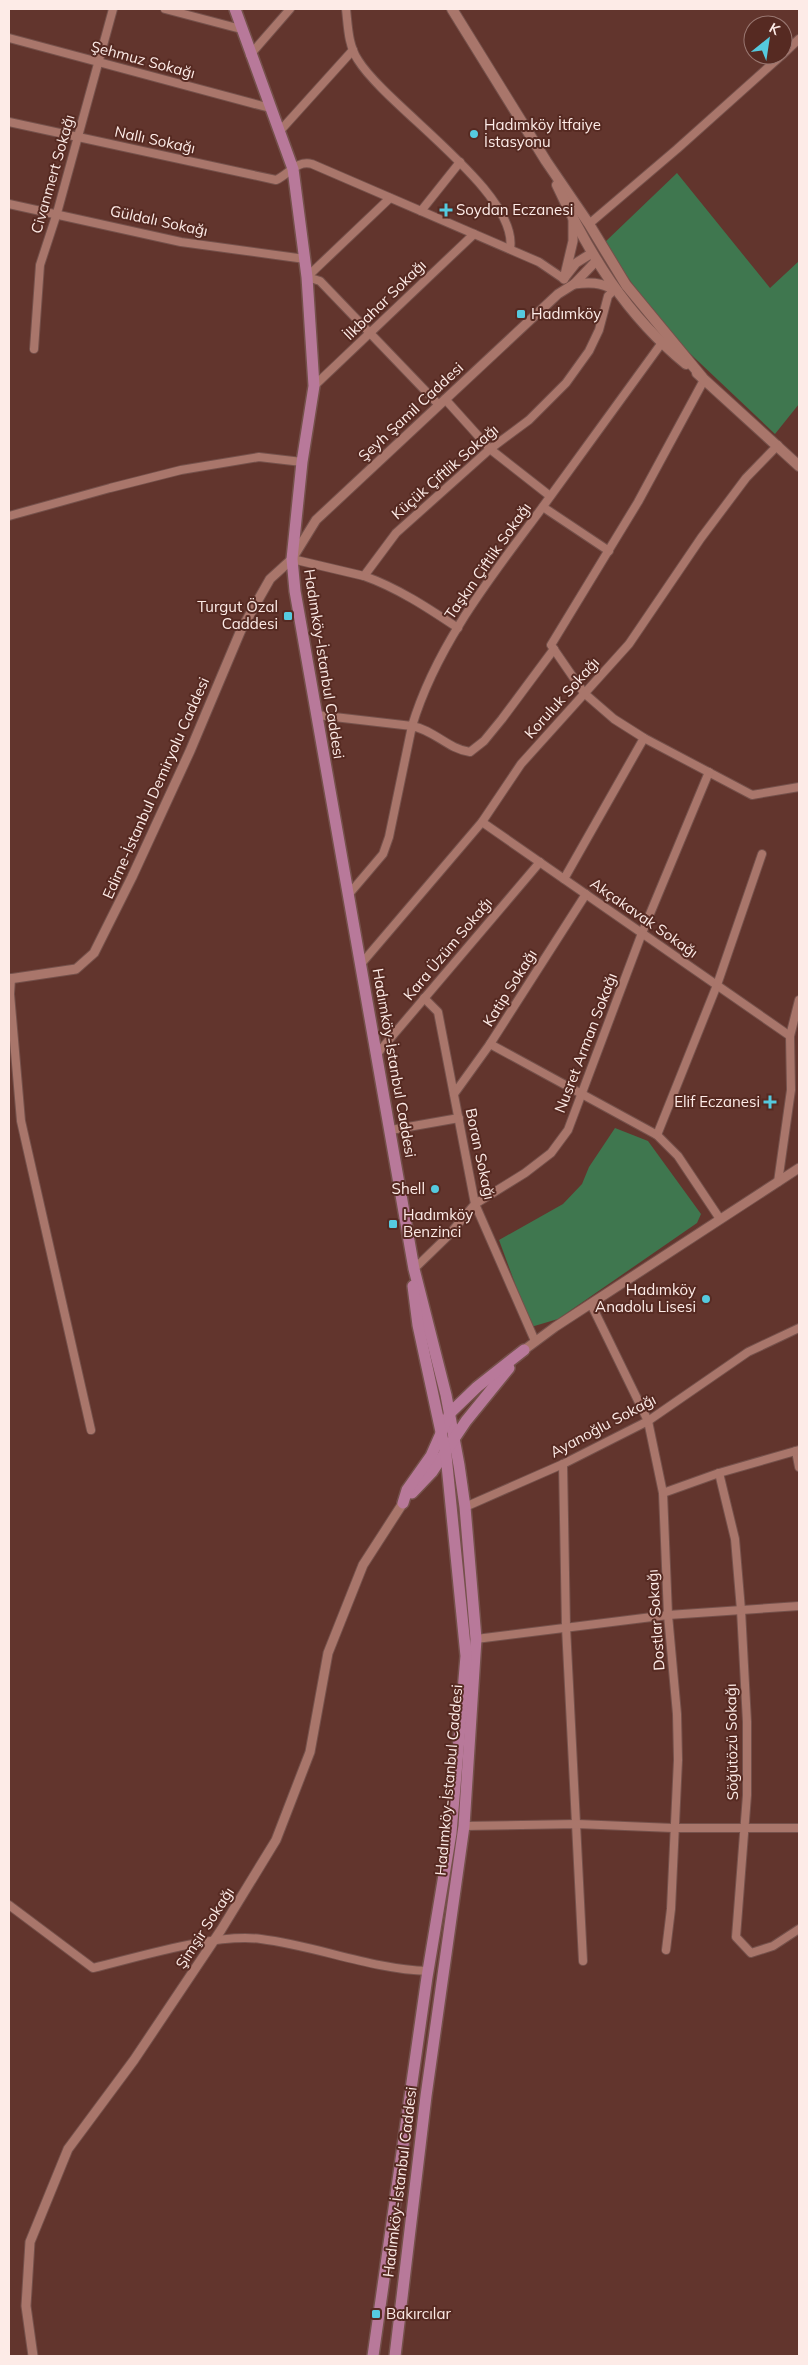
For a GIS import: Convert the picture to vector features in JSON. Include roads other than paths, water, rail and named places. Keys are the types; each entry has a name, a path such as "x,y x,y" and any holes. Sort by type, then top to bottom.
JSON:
{"main road":[{"name":"Hadımköy-İstanbul Caddesi","path":"234,9 293,169 307,277 314,386 302,462 292,559 316,715 391,1130 414,1269 450,1413 465,1507 476,1639 464,1826 426,2096 395,2356"},
{"path":"452,9 546,162 589,224 626,285 703,378"},
{"path":"546,162 573,218 614,290 661,344 703,378 799,466"},
{"path":"595,257 603,249"},
{"name":"Hadımköy-İstanbul Caddesi","path":"373,2356 428,1971 451,1833 466,1656 446,1455 418,1325 413,1282 414,1269"},
{"path":"403,1503 407,1490 431,1456 450,1413 477,1387 524,1350"},
{"path":"403,1503 446,1455 454,1439 484,1398 524,1350"}],"street":[{"name":"Civanmert Sokağı","path":"34,349 40,264 57,213 113,9"},
{"path":"166,9 240,29"},
{"path":"250,55 290,9"},
{"path":"346,9 353,50 364,69 460,162 502,214 512,241 510,249"},
{"name":"Şehmuz Sokağı","path":"9,38 270,108"},
{"path":"279,132 353,50"},
{"path":"589,224 677,149 770,65"},
{"name":"Nallı Sokağı","path":"9,122 276,180 306,162 390,198"},
{"path":"421,211 460,162"},
{"path":"550,496 490,449 320,281 307,277 390,198 539,262 564,279 573,242 573,218"},
{"name":"Güldalı Sokağı","path":"9,204 57,213 181,242 305,259"},
{"name":"İlkbahar Sokağı","path":"314,386 474,234"},
{"name":"Şeyh Şamil Caddesi","path":"558,294 564,279 576,264 595,257"},
{"name":"Şeyh Şamil Caddesi","path":"292,559 316,520 558,294 574,284 595,257"},
{"path":"574,284 594,282 606,284 614,290"},
{"name":"Küçük Çiftlik Sokağı","path":"364,576 396,533 490,449 529,420 566,383 596,338 608,296 614,290"},
{"name":"Taşkın Çiftlik Sokağı","path":"349,894 383,854 394,819 412,726 421,697 458,628 487,582 661,344"},
{"path":"703,378 638,502 552,645 584,693 614,719 644,738 752,795 799,787"},
{"name":"Koruluk Sokağı","path":"361,964 482,822 521,764 629,644 701,538 746,478 778,445"},
{"path":"9,516 181,470 259,457 302,462"},
{"path":"543,507 609,551"},
{"path":"292,559 364,576 383,583 415,600 458,628"},
{"name":"Edirne-İstanbul Demiryolu Caddesi","path":"10,979 76,968 94,953 190,751 242,630 270,579 292,559"},
{"path":"316,715 426,728 450,746 470,752 484,741 554,649"},
{"path":"564,879 644,738"},
{"name":"Nusret Arman Sokağı","path":"414,1269 447,1237 475,1204 525,1173 551,1153 568,1130 642,933 709,772"},
{"name":"Akçakavak Sokağı","path":"482,822 790,1036"},
{"path":"657,1135 717,985 762,854"},
{"name":"Kara Üzüm Sokağı","path":"377,1054 540,862"},
{"name":"Katip Sokağı","path":"454,1094 490,1044 586,894"},
{"path":"10,979 21,1121 91,1430"},
{"name":"Boran Sokağı","path":"424,998 438,1012 475,1204 535,1341"},
{"path":"778,1182 791,1090 790,1036 799,1000"},
{"path":"490,1044 657,1135 678,1156 720,1219"},
{"path":"391,1130 459,1118"},
{"path":"524,1350 799,1168"},
{"name":"Dostlar Sokağı","path":"591,1304 648,1421 663,1493 668,1614 677,1723 678,1760 673,1828 671,1909 666,1950"},
{"name":"Ayanoğlu Sokağı","path":"465,1507 563,1464 648,1421 748,1352 799,1328"},
{"path":"663,1493 719,1473 798,1451 799,1466"},
{"path":"563,1464 566,1627 583,1961"},
{"name":"Söğütözü Sokağı","path":"719,1473 735,1540 742,1610 747,1722 745,1827 736,1937 751,1953 773,1946 799,1929"},
{"name":"Şimşir Sokağı","path":"33,2356 26,2306 30,2242 68,2149 134,2060 214,1940 276,1840 310,1752 328,1653 363,1565 403,1503"},
{"path":"476,1639 668,1614 799,1606"},
{"path":"464,1826 577,1824 673,1828 799,1828"},
{"path":"9,1904 93,1968 214,1940 259,1939 373,1963 428,1971"}],"place":[{"name":"Hadımköy İtfaiye İstasyonu","path":"474,134"},
{"name":"Soydan Eczanesi","path":"446,210"},
{"name":"Hadımköy","path":"521,314"},
{"name":"Turgut Özal Caddesi","path":"288,616"},
{"name":"Elif Eczanesi","path":"770,1102"},
{"name":"Shell","path":"435,1189"},
{"name":"Hadımköy Benzinci","path":"393,1224"},
{"name":"Hadımköy Anadolu Lisesi","path":"706,1299"},
{"name":"Bakırcılar","path":"376,2314"}]}
